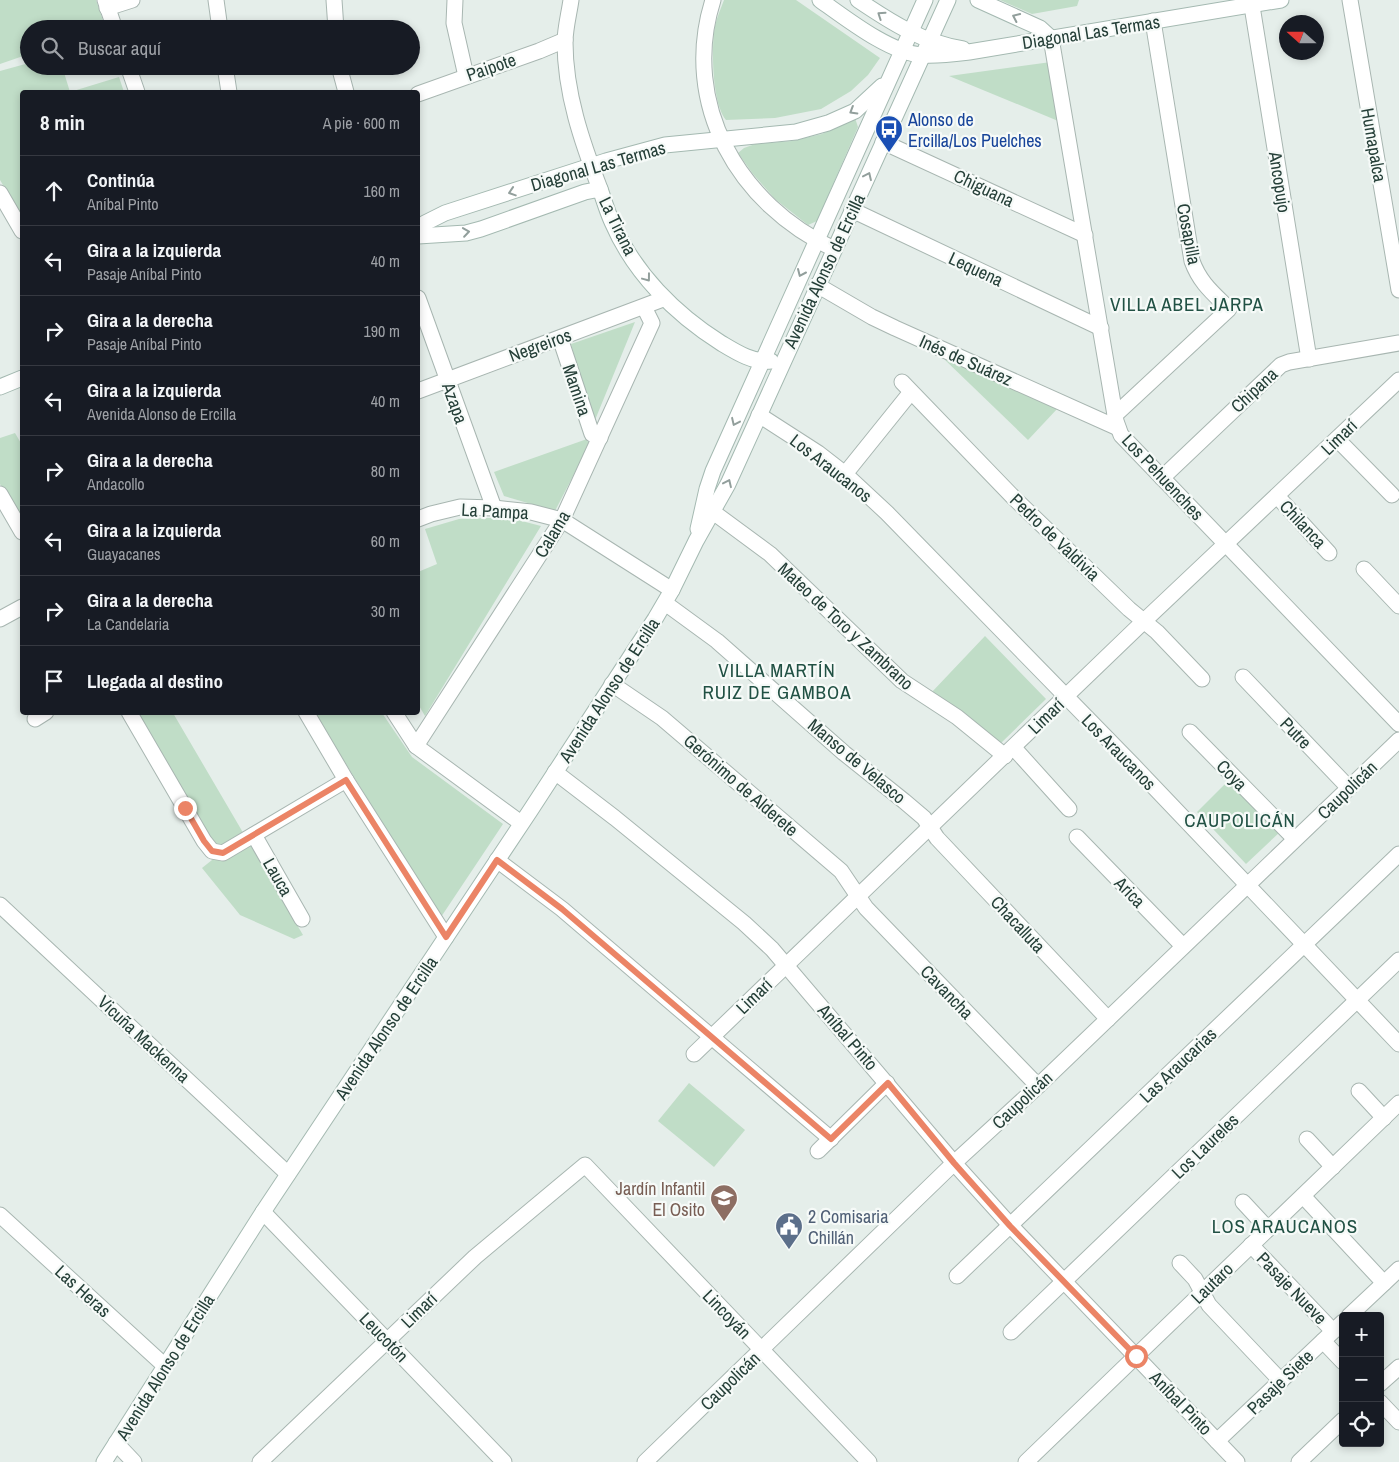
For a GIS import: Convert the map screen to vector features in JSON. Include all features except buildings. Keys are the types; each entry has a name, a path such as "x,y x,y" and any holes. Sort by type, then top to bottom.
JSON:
{"street":[{"path":"112,20 106,4 132,0"},
{"path":"216,0 219,20"},
{"path":"334,0 335,20"},
{"path":"455,0 454,23 466,76"},
{"name":"La Tirana","path":"571,0 565,40 566,70 573,108 612,224 638,266 663,299 699,329 734,350 762,361"},
{"path":"713,0 705,33 704,73 712,112 722,139 737,166 761,198 789,223 816,241 834,249"},
{"name":"Diagonal Las Termas","path":"820,0 882,42 902,51 923,56 974,51 1153,21 1251,2 1281,0"},
{"path":"858,0 910,33 953,48 974,51"},
{"name":"Avenida Alonso de Ercilla","path":"696,541 707,489 713,471 926,0"},
{"name":"Avenida Alonso de Ercilla","path":"104,1462 288,1174 555,772 668,596 728,484 948,0"},
{"path":"978,0 1040,28 1052,38"},
{"name":"Humapalca","path":"1350,0 1399,290"},
{"name":"Ancopujo","path":"1251,2 1308,358"},
{"name":"Cosapilla","path":"1116,422 1230,309 1202,283 1192,262 1153,21"},
{"name":"Los Pehuenches","path":"1052,38 1116,422 1126,441 1399,724"},
{"name":"Paipote","path":"420,93 565,40"},
{"path":"131,75 136,90"},
{"path":"226,75 228,90"},
{"path":"341,75 345,90"},
{"name":"Diagonal Las Termas","path":"420,228 435,217 445,213 591,165 666,145 796,132 828,123 855,111 890,78"},
{"name":"Chiguana","path":"883,142 1085,235"},
{"name":"Diagonal Las Termas","path":"420,236 466,233 584,192 600,190"},
{"path":"0,193 20,228"},
{"name":"Lequena","path":"852,210 1101,328"},
{"name":"Inés de Suárez","path":"817,285 887,324 1116,422"},
{"name":"Negreiros","path":"420,390 663,299"},
{"name":"Azapa","path":"420,304 494,508"},
{"name":"Calama","path":"416,746 562,520 652,323 644,307"},
{"name":"Mamina","path":"560,338 592,434 600,438"},
{"name":"Chipana","path":"1162,478 1275,370 1290,362 1308,358 1399,343"},
{"path":"762,361 778,358 788,349"},
{"path":"0,387 20,379"},
{"name":"Limarí","path":"694,1054 1144,621 1399,380"},
{"name":"Pedro de Valdivia","path":"845,474 906,387 1014,498 1122,602 1157,632 1202,679"},
{"name":"Los Araucanos","path":"759,415 818,453 845,474 887,513 1305,944 1399,1044"},
{"path":"1337,439 1392,495"},
{"name":"Chilanca","path":"1277,496 1330,553"},
{"path":"3,503 20,529"},
{"name":"La Pampa","path":"420,518 460,507 531,512 562,520 668,596"},
{"name":"Mateo de Toro y Zambrano","path":"713,512 770,554 902,681 1009,752 1069,808"},
{"path":"1364,569 1399,606"},
{"name":"Manso de Velasco","path":"668,596 844,753 924,818 930,828"},
{"path":"0,619 20,608"},
{"name":"Putre","path":"1243,677 1349,788"},
{"name":"Gerónimo de Alderete","path":"612,684 662,718 695,745 841,871 858,896"},
{"path":"130,715 204,841 212,851 223,853 346,780"},
{"path":"308,715 346,780 446,937"},
{"path":"396,715 416,746 521,823"},
{"name":"Coya","path":"1190,732 1295,839"},
{"name":"Caupolicán","path":"645,1462 954,1163 1038,1086 1399,740"},
{"name":"Aníbal Pinto","path":"555,772 598,804 744,923 772,949 1010,1226 1237,1462"},
{"name":"Chacalluta","path":"930,828 936,838 1108,1019"},
{"name":"Lauca","path":"254,835 302,919"},
{"name":"Arica","path":"1077,837 1183,946"},
{"name":"Las Araucarias","path":"957,1276 1399,854"},
{"path":"497,860 552,900 831,1139"},
{"name":"Cavancha","path":"858,896 866,908 1038,1086"},
{"name":"Vicuña Mackenna","path":"0,905 288,1174"},
{"name":"Los Laureles","path":"1011,1332 1399,960"},
{"path":"818,1151 888,1083"},
{"path":"1359,1091 1384,1118"},
{"name":"Lautaro","path":"1026,1462 1399,1103"},
{"path":"1308,1139 1333,1167"},
{"name":"Limarí","path":"260,1462 475,1257 585,1165"},
{"name":"Lincoyán","path":"585,1165 869,1462"},
{"path":"1303,1196 1384,1283"},
{"path":"1243,1202 1268,1229"},
{"name":"Leucotón","path":"264,1212 504,1462"},
{"name":"Las Heras","path":"0,1216 165,1366"},
{"name":"Pasaje Nueve","path":"1251,1245 1333,1331 1341,1357"},
{"path":"1180,1263 1194,1279 1209,1305 1281,1380"},
{"path":"1353,1312 1399,1269"},
{"name":"Pasaje Siete","path":"1217,1441 1333,1331"},
{"path":"1384,1380 1399,1367"},
{"path":"1384,1406 1399,1422"},
{"path":"1299,1462 1339,1424"},
{"path":"116,1444 134,1462"}],"green space":[{"path":"0,0 96,0 103,20 20,20 20,57 0,64"},
{"path":"724,0 796,0 880,58 868,75 851,91 821,109 775,118 726,120 721,112 715,89 713,61 715,26"},
{"path":"1000,0 1079,0 1077,6 1032,14"},
{"path":"1051,62 1063,123 949,76"},
{"path":"20,65 20,75 65,75 69,90 20,90 20,214 0,180 0,71"},
{"path":"119,77 123,90 77,90"},
{"path":"855,118 858,127 817,221 808,225 775,199 738,153 744,148 755,144 792,141 822,134"},
{"path":"635,322 593,425 571,344"},
{"path":"944,359 1058,408 1028,440"},
{"path":"15,433 20,442 20,519 0,484 0,438"},
{"path":"587,439 589,445 555,511 504,496 494,472"},
{"path":"459,519 514,519 541,526 425,716 420,707 420,571 437,564 425,529"},
{"path":"985,636 1046,699 1000,744 966,714 931,693"},
{"path":"127,715 174,715 303,935 294,939 240,915 202,868 212,860"},
{"path":"316,715 383,715 412,757 503,824 441,917"},
{"path":"1231,778 1281,831 1246,864 1197,812"},
{"path":"689,1083 745,1130 714,1167 658,1121"}],"place":[{"name":"Alonso de Ercilla/Los Puelches","path":"889,153"},
{"name":"Jardín Infantil El Osito","path":"724,1222"},
{"name":"2 Comisaria Chillán","path":"789,1250"}],"district":[{"name":"VILLA ABEL JARPA","path":"1187,304"},
{"name":"VILLA MARTÍN RUIZ DE GAMBOA","path":"777,681"},
{"name":"CAUPOLICÁN","path":"1240,820"},
{"name":"LOS ARAUCANOS","path":"1285,1226"}],"route":[{"path":"185,808 212,851 223,853 346,780 446,937 497,860 552,900 831,1139 888,1083 954,1163 1010,1226 1136,1356"}]}
